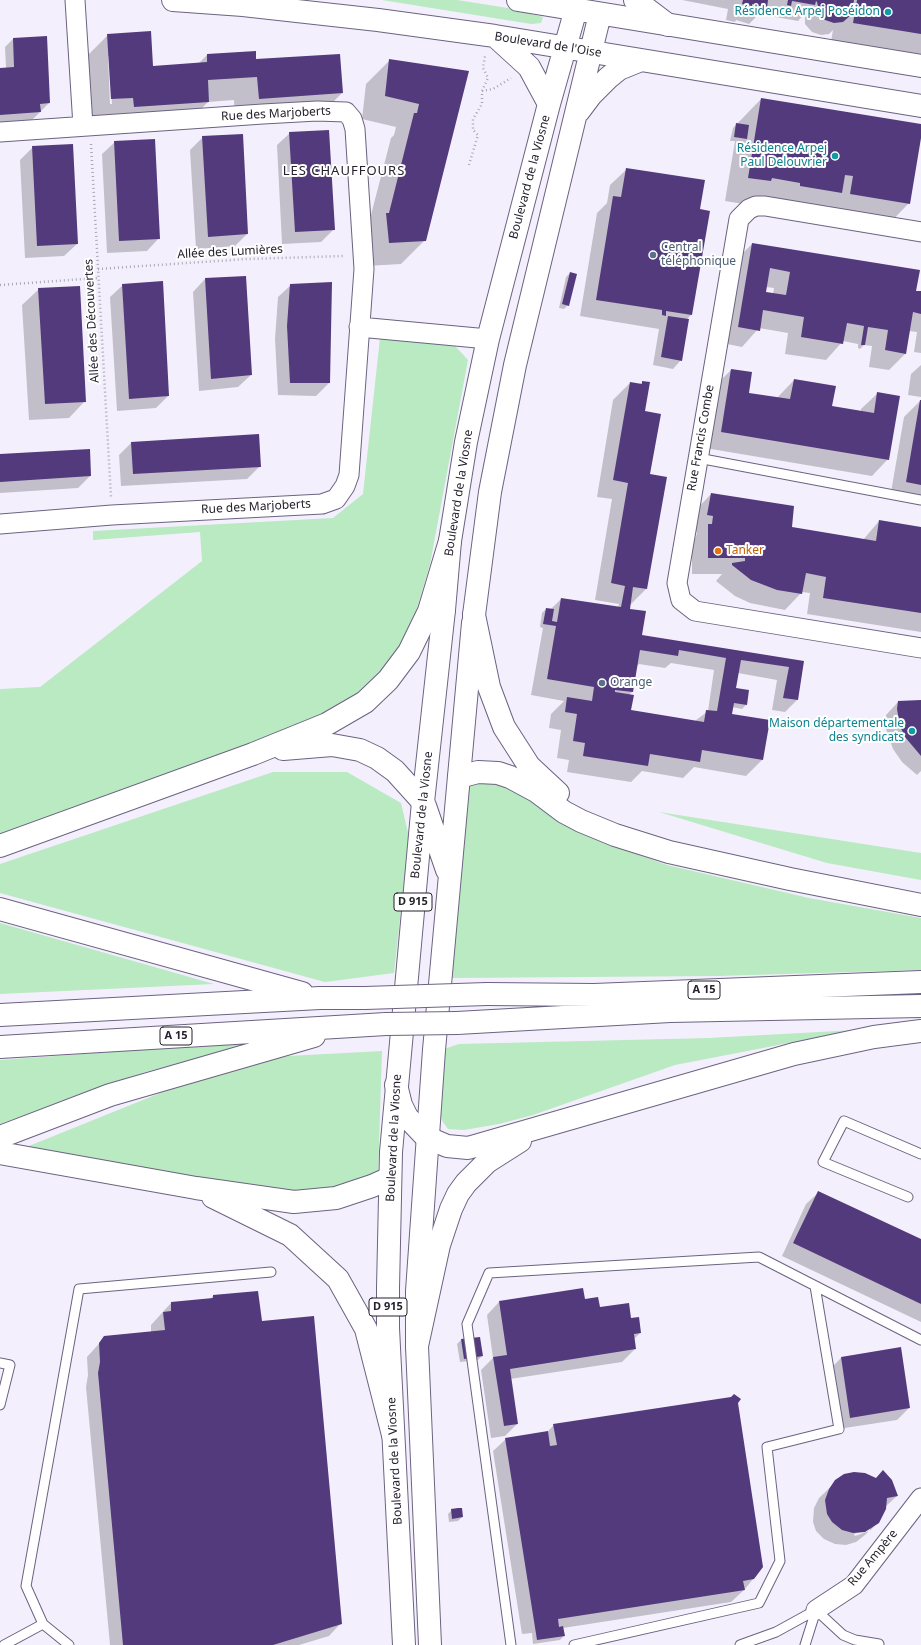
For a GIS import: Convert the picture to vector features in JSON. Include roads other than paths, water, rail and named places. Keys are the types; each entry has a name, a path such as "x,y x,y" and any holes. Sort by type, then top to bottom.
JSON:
{"main road":[{"name":"Boulevard de l'Oise","path":"174,0 242,5 378,20 495,36 921,106"},
{"path":"525,0 602,7 668,25 921,66"},
{"path":"635,0 668,25"},
{"name":"Boulevard de la Viosne","path":"404,1645 388,1288 390,1178 396,1085 450,541 466,442 488,339 549,104 578,5"},
{"path":"573,123 602,7"},
{"path":"495,36 528,67 549,104"},
{"path":"573,123 591,95 608,78 619,69 641,60"},
{"name":"D 915","path":"430,1645 417,1346 417,1291 426,1137 474,615 490,492 502,422 539,259 573,123"},
{"path":"0,846 253,754 327,724 352,711 365,702 388,680 410,652 429,611 450,541"},
{"path":"474,615 489,687 504,726 515,746 540,778 570,804 615,835"},
{"path":"253,754 295,747 332,745 360,750 377,758 395,771 423,802 450,878"},
{"path":"423,802 437,790 459,777 478,772 498,773 510,777 536,791 564,812 615,835 669,852 783,878 921,905"},
{"path":"0,909 320,998"},
{"name":"A 15","path":"0,1015 320,998 488,994 594,994 921,982"},
{"name":"A 15","path":"0,1047 353,1024 457,1022 670,1011 921,1006"},
{"path":"1,1142 110,1095 353,1024"},
{"path":"396,1085 401,1105 407,1117 426,1137 447,1146 468,1148 794,1054 874,1037 921,1031"},
{"path":"417,1346 438,1251 451,1209 458,1194 466,1183 487,1162 502,1151 557,1122"},
{"path":"1,1142 196,1188 294,1202 336,1198 372,1186 390,1178 407,1167 418,1156 426,1137"},
{"path":"196,1188 290,1235 338,1279 366,1329 394,1435"}],"street":[{"path":"75,0 87,125"},
{"name":"Rue des Marjoberts","path":"0,132 87,125 317,112 346,112 352,119 355,129 363,256 349,475 345,486 336,499 322,504 112,515 0,524"},
{"name":"Rue Francis Combe","path":"921,232 765,206 756,206 744,213 737,226 677,583 681,600 695,611 921,648"},
{"path":"359,327 488,339"},
{"name":"Rue Ampère","path":"816,1610 854,1585 921,1498"}],"lane":[{"path":"698,458 921,500"},
{"path":"908,1197 823,1162 844,1121 921,1154"},
{"path":"511,1645 467,1324 489,1273 759,1257 921,1340"},
{"path":"69,1645 43,1624 26,1586 79,1289 271,1272"},
{"path":"574,1645 759,1603 780,1561 767,1447 839,1429 815,1286"},
{"path":"0,1363 10,1366 0,1405"},
{"path":"816,1610 843,1636 879,1645"},
{"path":"740,1645 776,1632 816,1610"},
{"path":"805,1645 816,1610"},
{"path":"4,1645 43,1624"}],"place":[{"name":"Résidence Arpej Poséidon","path":"888,12"},
{"name":"Résidence Arpej Paul Delouvrier","path":"835,156"},
{"name":"Central téléphonique","path":"653,255"},
{"name":"Tanker","path":"718,551"},
{"name":"Orange","path":"602,683"},
{"name":"Maison départementale des syndicats","path":"912,731"}],"district":[{"name":"LES CHAUFFOURS","path":"344,171"}]}
